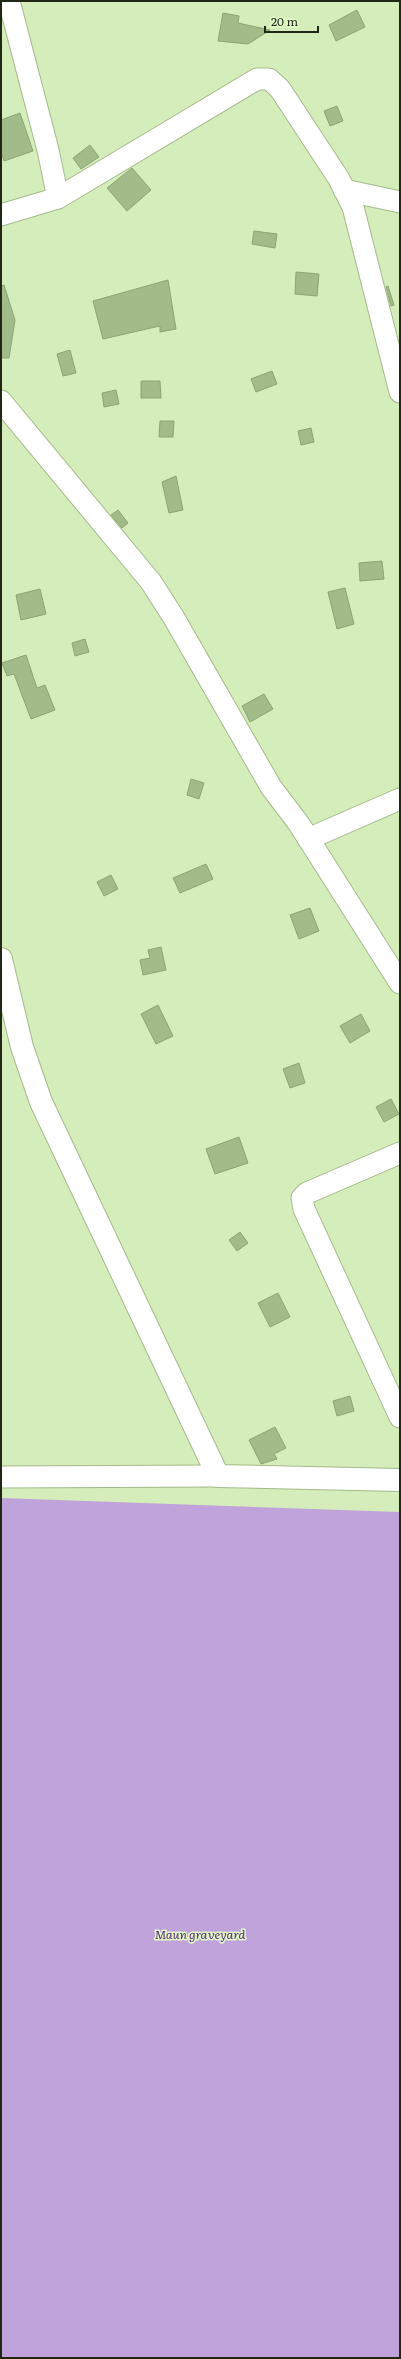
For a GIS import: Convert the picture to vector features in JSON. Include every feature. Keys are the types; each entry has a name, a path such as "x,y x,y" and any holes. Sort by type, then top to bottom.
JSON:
{"street":[{"path":"9,1 48,150 58,198"},
{"path":"1,215 58,198 256,79 269,79 280,89 344,190 353,207 400,392"},
{"path":"344,190 400,202"},
{"path":"1,400 151,582 174,618 270,787 308,839 400,983"},
{"path":"308,839 400,799"},
{"path":"1,959 22,1047 41,1102 218,1476"},
{"path":"400,1153 307,1193 302,1198 304,1209 400,1417"},
{"path":"1,1477 218,1476 400,1480"}],"green space":[{"name":"Maun graveyard","path":"1,1498 400,1512 400,2358 1,2358"}],"building":[{"path":"357,10 365,27 336,41 329,25"},
{"path":"223,13 239,16 238,23 270,30 248,44 218,41"},
{"path":"337,106 343,121 330,126 324,111"},
{"path":"20,113 33,151 4,161 1,152 1,120"},
{"path":"90,145 99,157 81,169 73,158"},
{"path":"132,168 151,190 127,211 107,188"},
{"path":"254,231 277,234 275,248 252,244"},
{"path":"296,272 319,274 317,296 295,294"},
{"path":"168,280 176,329 160,332 160,326 103,339 93,301"},
{"path":"4,285 15,320 9,358 1,358 1,286"},
{"path":"388,286 394,305 391,306 386,287"},
{"path":"70,350 76,373 63,376 57,354"},
{"path":"272,371 277,384 256,392 251,379"},
{"path":"141,381 160,381 161,398 141,398"},
{"path":"116,390 119,404 104,407 102,393"},
{"path":"160,421 174,421 173,437 159,437"},
{"path":"311,428 314,442 301,445 298,431"},
{"path":"176,476 183,510 169,513 162,482"},
{"path":"118,510 128,523 122,528 111,515"},
{"path":"382,561 384,579 360,581 359,563"},
{"path":"345,588 354,624 337,629 328,592"},
{"path":"40,589 46,614 21,620 16,595"},
{"path":"85,639 89,652 75,656 72,643"},
{"path":"26,655 37,688 45,685 55,710 31,719 14,674 7,676 2,663"},
{"path":"264,694 273,709 250,722 242,706"},
{"path":"191,779 204,783 199,799 187,795"},
{"path":"206,864 213,879 180,893 173,878"},
{"path":"111,875 118,889 104,896 97,882"},
{"path":"310,908 319,931 299,939 290,915"},
{"path":"161,947 166,970 143,975 140,960 150,958 148,950"},
{"path":"158,1005 173,1036 156,1044 141,1014"},
{"path":"361,1014 370,1031 350,1043 340,1026"},
{"path":"299,1063 305,1083 290,1088 283,1069"},
{"path":"391,1099 399,1114 384,1122 376,1107"},
{"path":"239,1137 248,1163 215,1174 206,1149"},
{"path":"240,1232 248,1243 237,1251 229,1240"},
{"path":"278,1293 290,1317 270,1327 258,1303"},
{"path":"350,1396 354,1411 337,1416 333,1401"},
{"path":"275,1427 286,1448 274,1454 277,1459 261,1464 249,1440"}]}
